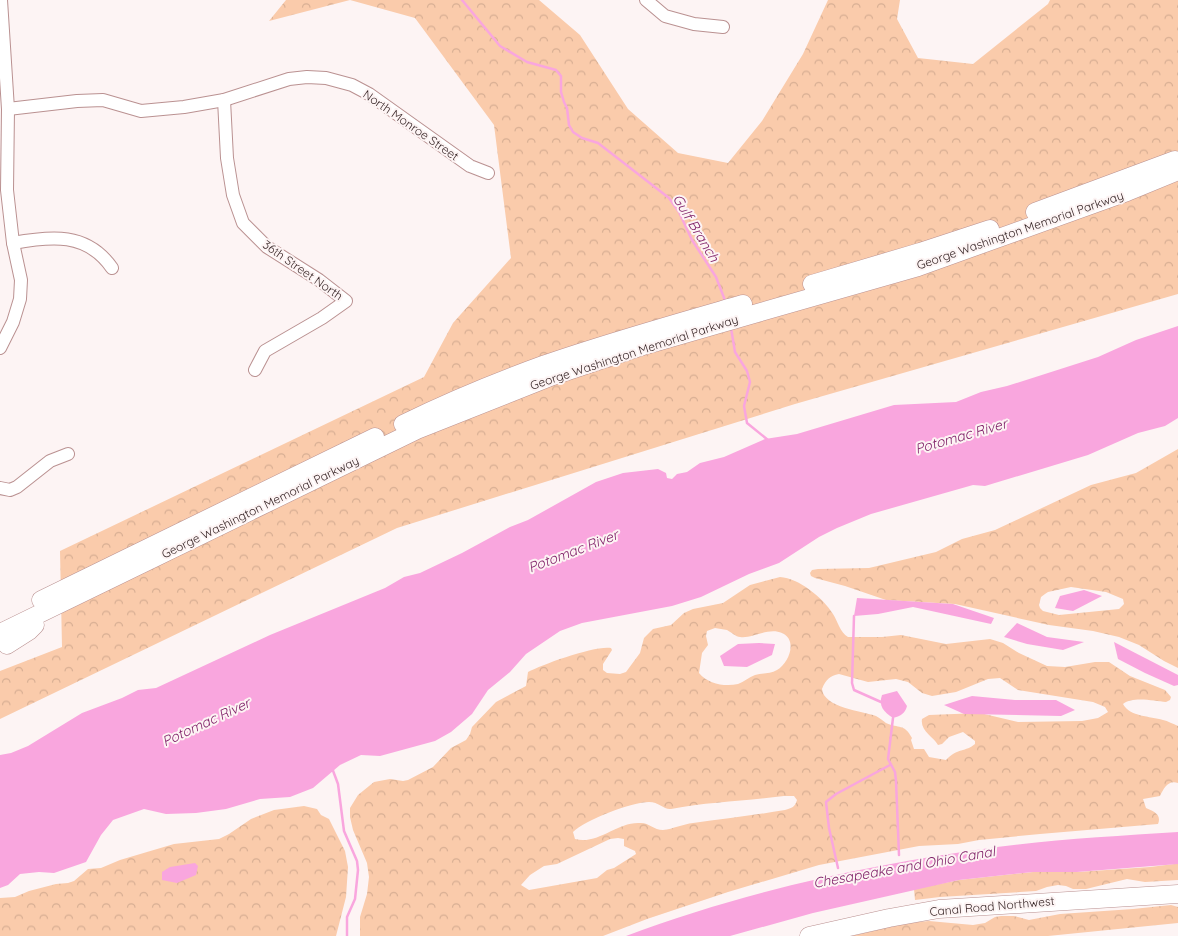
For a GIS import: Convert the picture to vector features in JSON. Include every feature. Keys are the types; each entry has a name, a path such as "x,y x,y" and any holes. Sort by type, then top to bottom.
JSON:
{"highway":[{"name":"George Washington Memorial Parkway","path":"0,620 437,408 542,365 645,339 813,290 1024,217 1178,159"},
{"name":"George Washington Memorial Parkway","path":"813,290 918,267 1127,192 1178,171"},
{"name":"George Washington Memorial Parkway","path":"4,639 49,610 417,430 645,339"},
{"name":"Canal Road Northwest","path":"809,936 898,916 947,909 1178,894"}],"street":[{"path":"0,348 13,322 20,299 21,280 4,192 8,109 1,0"},
{"path":"646,0 665,16 694,24 723,27"},
{"name":"North Monroe Street","path":"8,109 103,100 141,111 184,107 224,100 289,79 307,77 326,78 352,86 369,94 470,166 488,173"},
{"name":"36th Street North","path":"224,100 233,195 243,223 267,247 319,280 346,301 322,318 266,351 255,370"},
{"path":"13,242 43,237 70,239 104,257 112,268"},
{"path":"0,488 10,490 17,487 50,461 68,454"}],"green space":[{"path":"286,0 350,0 269,21"},
{"path":"350,0 539,0 580,35 628,109 678,153 728,163 762,121 803,54 828,0 900,0 897,19 918,58 973,64 1048,4 1050,0 1178,0 1178,294 795,404 397,528 0,719 0,671 62,647 60,551 424,377 453,323 511,258 494,125 415,18"},
{"path":"1178,449 1178,668 1139,645 1119,637 1093,631 1049,625 955,604 886,600 815,578 810,573 812,570 818,569 869,568 936,552 962,539 995,530 1091,485 1136,473","holes":["1071,587 1106,592 1123,599 1124,604 1119,609 1059,615 1043,611 1039,605 1041,597 1048,592"]},
{"path":"780,577 795,581 810,590 829,608 839,627 848,637 901,635 946,644 990,639 1003,643 1047,666 1065,667 1095,662 1109,662 1130,676 1165,690 1171,697 1166,702 1132,700 1123,704 1135,714 1165,720 1178,726 1178,783 1169,784 1160,796 1143,799 1146,808 1158,815 1158,824 979,840 958,844 919,846 819,865 728,892 603,936 360,936 360,917 367,894 369,877 367,863 353,830 350,817 350,808 358,795 374,782 390,779 408,780 433,767 451,748 466,740 472,727 496,702 526,686 528,672 545,664 594,649 611,648 612,650 603,664 603,670 607,673 620,674 626,672 640,653 644,638 653,629 671,625 684,613 693,609 723,603 750,585","holes":["715,628 724,629 740,637 771,631 782,633 790,641 790,652 785,662 777,670 755,675 738,684 717,684 707,680 699,673 702,653 708,645 707,631","839,674 868,682 896,679 908,682 922,693 932,696 956,692 988,679 1000,678 1018,690 1093,702 1105,707 1108,712 1098,718 1082,721 1018,722 980,713 929,715 922,719 923,727 938,745 942,744 949,737 963,732 975,741 975,744 972,746 950,756 946,760 929,757 924,749 914,749 912,738 904,728 886,723 876,716 845,708 829,701 822,689 831,677","784,796 794,796 797,800 793,807 785,810 689,824 670,829 663,830 644,823 632,823 592,839 584,840 575,839 573,832 598,817 641,803 653,802 671,809","610,839 624,839 624,846 635,851 636,854 614,868 607,870 597,878 529,890 521,885 530,875 544,866 557,864"]},
{"path":"304,806 317,809 321,815 329,819 345,851 348,867 346,897 336,936 0,936 0,898 15,897 29,891 68,883 74,881 88,869 101,868 120,860 174,844 219,839 251,819 274,810"},
{"path":"1178,864 1178,880 1145,882 1127,879 1086,889 1073,889 1058,885 1036,891 915,900 914,889 959,880 1033,872 1078,872"},
{"path":"1171,905 1178,907 1178,923 1048,936 851,936 907,923 929,921 973,925 985,923 1001,916 1014,916 1029,920 1060,914"}],"water":[{"name":"Potomac River","path":"1178,326 1178,418 1165,426 1138,433 1088,455 985,486 973,485 871,514 819,537 779,563 749,574 701,597 672,606 582,623 560,631 526,654 510,672 488,690 472,714 451,732 435,741 380,756 361,755 340,765 313,788 290,797 260,799 226,809 196,813 166,814 144,809 113,820 101,835 86,862 54,873 20,874 8,885 0,888 0,755 28,746 82,713 138,690 156,688 270,635 385,588 404,577 420,573 510,527 528,520 596,482 623,473 658,469 666,473 667,478 672,479 677,474 687,472 700,463 724,457 765,439 797,434 894,405 956,402 981,392 1007,386 1098,357 1136,340"},
{"path":"1084,590 1102,596 1073,611 1055,608 1060,596"},
{"path":"857,598 953,604 994,618 991,624 913,607 878,614 854,616"},
{"path":"1017,623 1047,637 1084,642 1063,650 1027,644 1004,637"},
{"path":"1114,642 1178,675 1178,685 1174,686 1118,659"},
{"path":"738,644 775,644 772,655 747,667 724,666 720,656"},
{"path":"897,691 907,706 902,714 893,718 883,708 881,699 882,695"},
{"path":"972,696 1015,700 1056,700 1075,710 1061,716 964,714 944,705"},
{"name":"Chesapeake and Ohio Canal","path":"1178,832 1178,864 1077,872 1033,872 959,880 813,913 730,936 626,936 671,920 762,893 809,881 903,862 1020,844"},
{"path":"195,863 198,866 196,875 177,883 162,880 162,872 170,867"}],"waterway":[{"name":"Gulf Branch","path":"462,0 500,46 527,62 556,70 561,76 561,92 567,108 569,125 573,132 582,138 598,143 669,198 679,212 692,240 716,277 726,303"},
{"name":"Gulf Branch","path":"731,328 735,352 747,371 750,382 744,406 747,423 768,440"},
{"path":"854,616 852,683 854,690 881,702"},
{"name":"Chesapeake and Ohio Canal","path":"893,718 888,759 895,772 899,855"},
{"name":"Chesapeake and Ohio Canal","path":"838,868 829,828 826,802 836,794 890,765"},
{"path":"332,768 338,784 344,831 357,861 358,870 355,899 347,917 347,936"}]}
